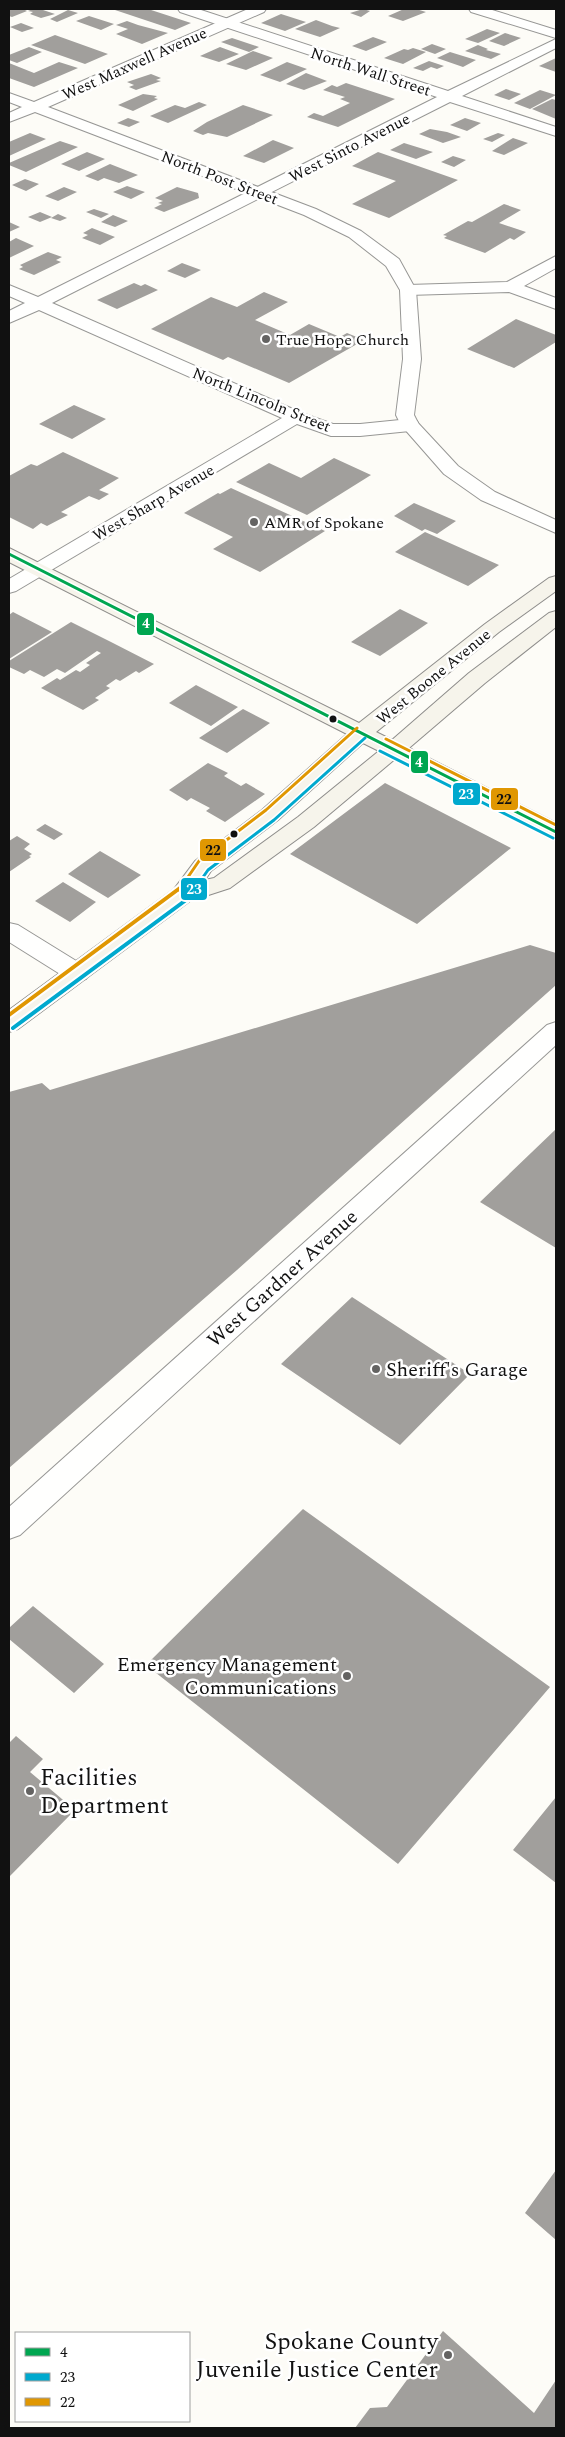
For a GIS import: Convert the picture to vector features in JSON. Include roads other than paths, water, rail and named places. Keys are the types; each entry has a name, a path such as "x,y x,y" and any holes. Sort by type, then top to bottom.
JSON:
{"main road":[{"path":"9,554 556,832"},
{"name":"West Boone Avenue","path":"9,1023 182,895 203,866 270,815 361,733 492,628 556,582"},
{"name":"West Boone Avenue","path":"182,895 222,883 306,822 394,750 476,678 556,618"}],"street":[{"name":"North Wall Street","path":"185,9 556,132"},
{"name":"West Maxwell Avenue","path":"9,118 259,9"},
{"path":"476,9 556,34"},
{"name":"West Sinto Avenue","path":"9,318 556,43"},
{"name":"North Post Street","path":"9,97 310,212 355,234 393,263 408,290 412,359 405,415 410,425"},
{"path":"511,287 556,260"},
{"path":"408,290 511,287 556,304"},
{"name":"North Lincoln Street","path":"9,290 296,417 331,430 360,430 410,425"},
{"name":"West Sharp Avenue","path":"9,586 296,417"},
{"path":"410,425 451,470 480,491 556,527"},
{"path":"9,931 77,973"},
{"name":"West Gardner Avenue","path":"9,1526 556,1031"}],"place":[{"name":"True Hope Church","path":"266,339"},
{"name":"AMR of Spokane","path":"254,522"},
{"name":"Sheriff's Garage","path":"376,1369"},
{"name":"Emergency Management Communications","path":"347,1676"},
{"name":"Facilities Department","path":"30,1791"},
{"name":"Spokane County Juvenile Justice Center","path":"448,2355"}]}
